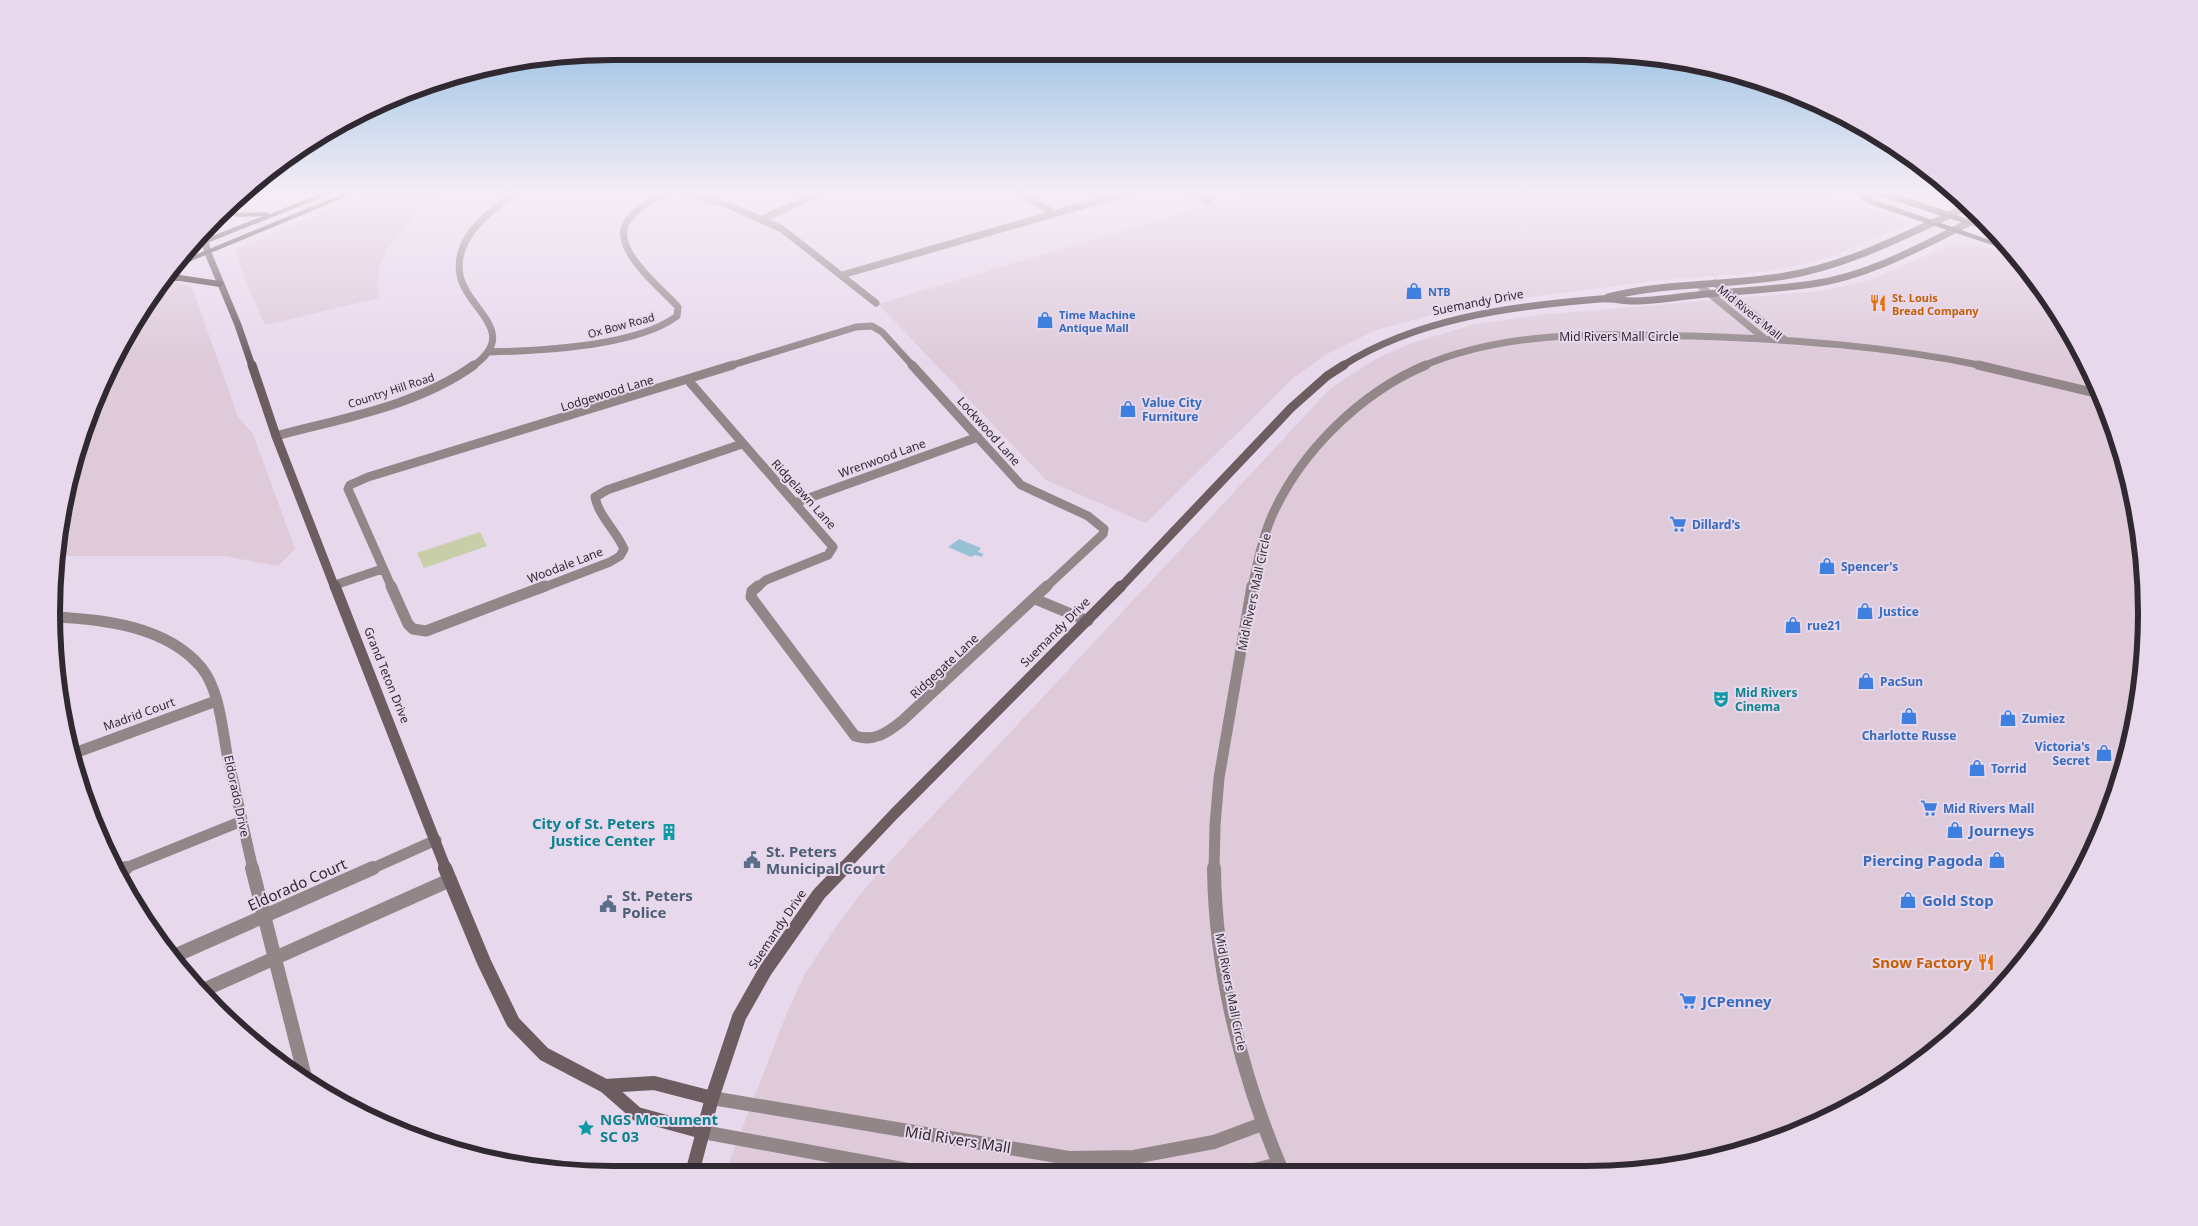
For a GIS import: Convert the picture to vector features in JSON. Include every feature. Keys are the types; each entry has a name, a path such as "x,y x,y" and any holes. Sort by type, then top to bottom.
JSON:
{"main road":[{"path":"186,262 219,248"},
{"path":"172,278 220,284"}],"street":[{"name":"Grand Teton Drive","path":"207,248 238,325 276,436 436,840 450,880 484,962 514,1022 544,1054 605,1086 637,1114 703,1132"},
{"path":"464,248 460,258 459,273 463,284 492,327 493,343 488,352"},
{"name":"Ox Bow Road","path":"488,352 536,352 590,346 665,325 677,316 678,307 627,248"},
{"path":"809,248 876,303"},
{"path":"842,275 936,248"},
{"name":"Suemandy Drive","path":"1602,299 1627,291 1785,276 1831,266 1872,248"},
{"name":"Suemandy Drive","path":"694,1166 712,1098 739,1017 770,964 819,894 894,814 1088,620 1304,396 1349,361 1386,342 1446,322 1495,312 1602,299 1635,301 1788,288 1843,277 1895,258 1915,248"},
{"name":"Mid Rivers Mall","path":"1715,284 1729,293 1785,340"},
{"name":"Mid Rivers Mall","path":"1699,285 1765,339"},
{"name":"Lodgewood Lane","path":"382,569 349,493 350,485 368,477 856,327 872,326"},
{"name":"Lockwood Lane","path":"872,326 882,332 1021,485 1042,497 1093,518 1104,529"},
{"name":"Mid Rivers Mall Circle","path":"1280,1166 1262,1124 1237,1032 1220,934 1214,872 1215,812 1223,744 1262,544 1268,524 1292,481 1357,407 1408,373 1461,353 1512,342 1591,334 1833,343 1920,354 2003,370 2092,392"},
{"name":"Country Hill Road","path":"276,436 422,394 457,378 481,360 488,352"},
{"name":"Ridgelawn Lane","path":"688,380 742,444 829,540 833,547 832,551 820,559 766,580 752,591 751,597 855,736 864,740"},
{"name":"Wrenwood Lane","path":"795,503 978,437"},
{"name":"Woodale Lane","path":"382,569 408,624 419,631 426,631 610,562 620,556 624,549 597,506 595,497 607,490 742,444"},
{"name":"Ridgegate Lane","path":"864,740 872,740 889,732 902,721 1100,539 1104,529"},
{"path":"335,585 382,569"},
{"path":"1035,599 1088,620"},
{"name":"Eldorado Drive","path":"60,618 112,622 150,633 170,643 200,667 209,681 216,701 263,917 304,1071"},
{"name":"Madrid Court","path":"78,752 216,701"},
{"path":"123,869 242,821"},
{"name":"Eldorado Court","path":"178,954 436,840"},
{"path":"207,988 450,880"},
{"path":"605,1086 654,1083 712,1098"},
{"name":"Mid Rivers Mall","path":"712,1098 1069,1158 1134,1157 1214,1142 1262,1124"},
{"path":"703,1132 887,1166"}],"shaded area":[{"path":"388,248 380,264 377,284 379,298 265,325 246,281 236,253 237,249"},
{"path":"1064,248 1851,248 1833,256 1791,267 1753,273 1670,279 1467,305 1376,330 1325,355 1292,379 1146,523 1046,480 878,304"},
{"path":"1941,248 1992,248 2004,252 2045,306 2081,368 2096,401 2109,435 2119,470 2127,505 2137,577 2137,649 2133,685 2119,756 2109,791 2096,825 2064,889 2024,950 1976,1004 1922,1052 1892,1073 1830,1109 1763,1137 1693,1155 1621,1165 728,1166 788,1010 805,974 840,921 867,886 1327,392 1350,375 1380,357 1412,343 1472,325 1537,315 1821,291 1873,279"},
{"path":"180,283 192,287 238,417 253,434 295,549 278,566 224,556 63,556 71,505 79,470 89,435 102,401 134,336 169,284"}],"green space":[{"path":"480,532 487,546 424,568 417,553"}],"water":[{"path":"959,539 981,548 978,552 984,554 981,557 975,555 971,557 948,547"}],"place":[{"name":"NTB","path":"1414,291"},
{"name":"St. Louis Bread Company","path":"1878,303"},
{"name":"Time Machine Antique Mall","path":"1045,320"},
{"name":"Value City Furniture","path":"1128,409"},
{"name":"Dillard's","path":"1678,524"},
{"name":"Spencer's","path":"1827,566"},
{"name":"Justice","path":"1865,611"},
{"name":"rue21","path":"1793,625"},
{"name":"PacSun","path":"1866,681"},
{"name":"Mid Rivers Cinema","path":"1721,699"},
{"name":"Charlotte Russe","path":"1909,716"},
{"name":"Zumiez","path":"2008,718"},
{"name":"Victoria's Secret","path":"2104,753"},
{"name":"Torrid","path":"1977,768"},
{"name":"Mid Rivers Mall","path":"1929,808"},
{"name":"Journeys","path":"1955,830"},
{"name":"City of St. Peters Justice Center","path":"669,832"},
{"name":"St. Peters Municipal Court","path":"752,860"},
{"name":"Piercing Pagoda","path":"1997,860"},
{"name":"Gold Stop","path":"1908,900"},
{"name":"St. Peters Police","path":"608,904"},
{"name":"Snow Factory","path":"1986,962"},
{"name":"JCPenney","path":"1688,1001"},
{"name":"NGS Monument SC 03","path":"586,1128"}]}
